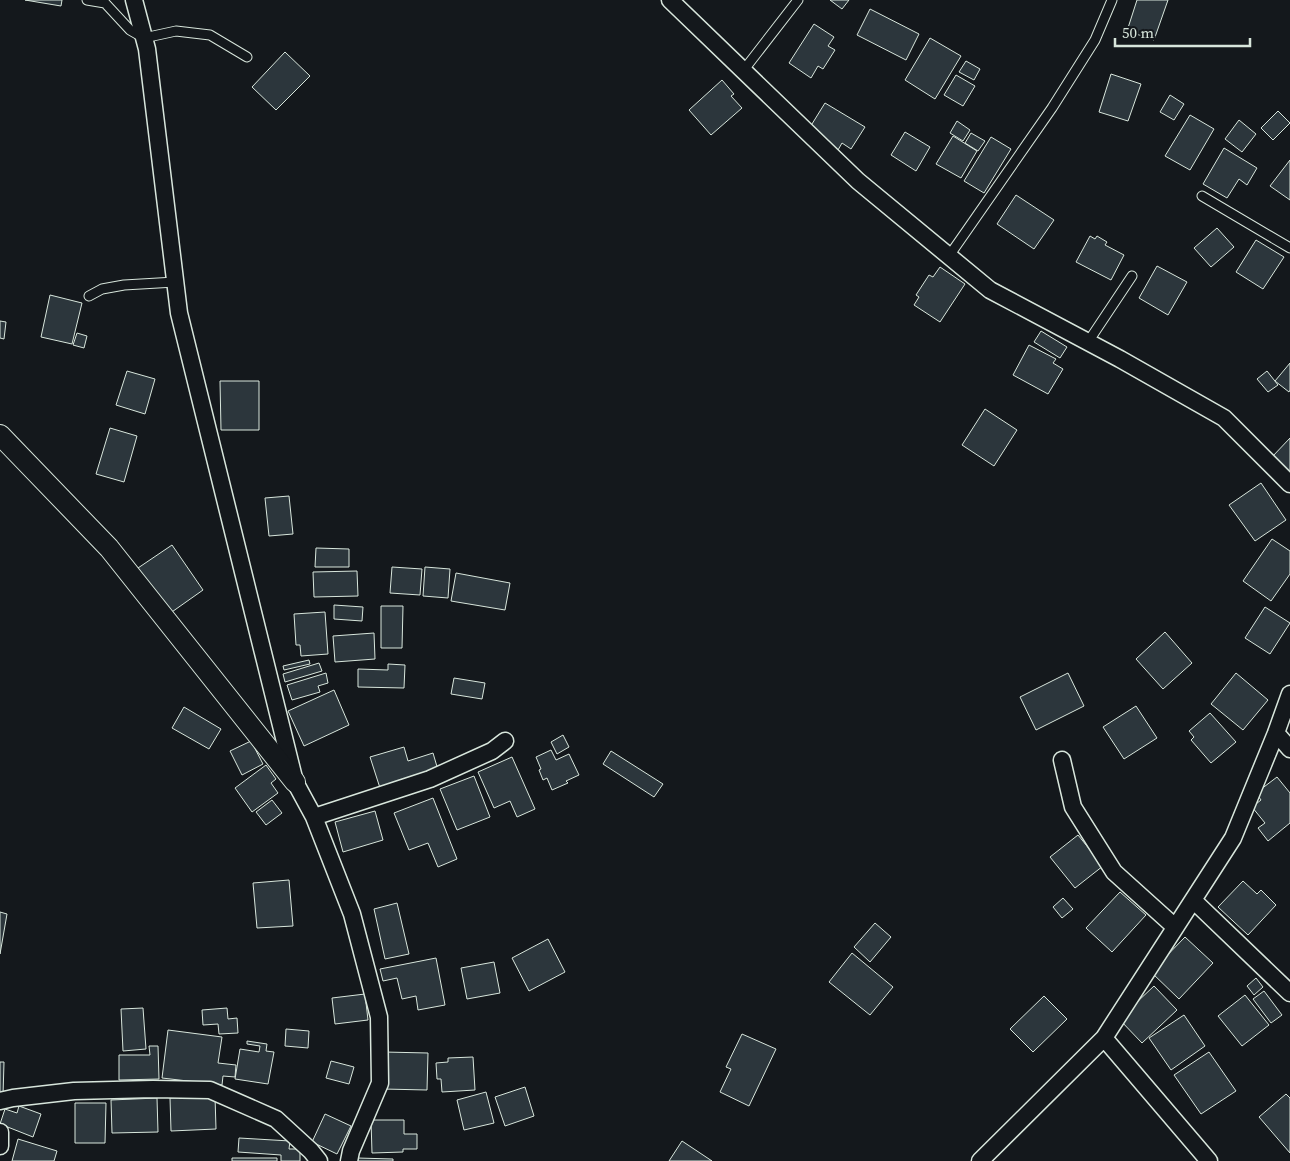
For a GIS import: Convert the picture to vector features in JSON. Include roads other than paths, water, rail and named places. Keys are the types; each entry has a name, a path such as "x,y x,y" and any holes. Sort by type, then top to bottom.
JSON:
{"street":[{"path":"134,0 147,49 179,313 295,782"},
{"path":"670,0 858,181 990,290 1224,418 1290,484"},
{"path":"0,435 109,548 295,782 314,817 352,914 379,1017 380,1083 350,1151 349,1161"},
{"path":"980,1161 1104,1038 1233,838 1290,694"},
{"path":"1276,733 1290,749"},
{"path":"314,817 430,779 492,751 505,742"},
{"path":"1062,760 1073,807 1114,872 1174,927"},
{"path":"1193,900 1290,993"},
{"path":"1104,1038 1209,1161"},
{"path":"0,1101 74,1091 210,1090 276,1119 319,1161"},
{"path":"0,1132 0,1146"}],"lane":[{"path":"87,0 105,3 130,30 144,38 176,31 210,35 247,57"},
{"path":"743,71 798,0"},
{"path":"949,256 1052,108 1095,40 1112,0"},
{"path":"1202,196 1290,248"},
{"path":"1088,342 1132,276"},
{"path":"89,296 102,289 124,285 175,282"}]}
